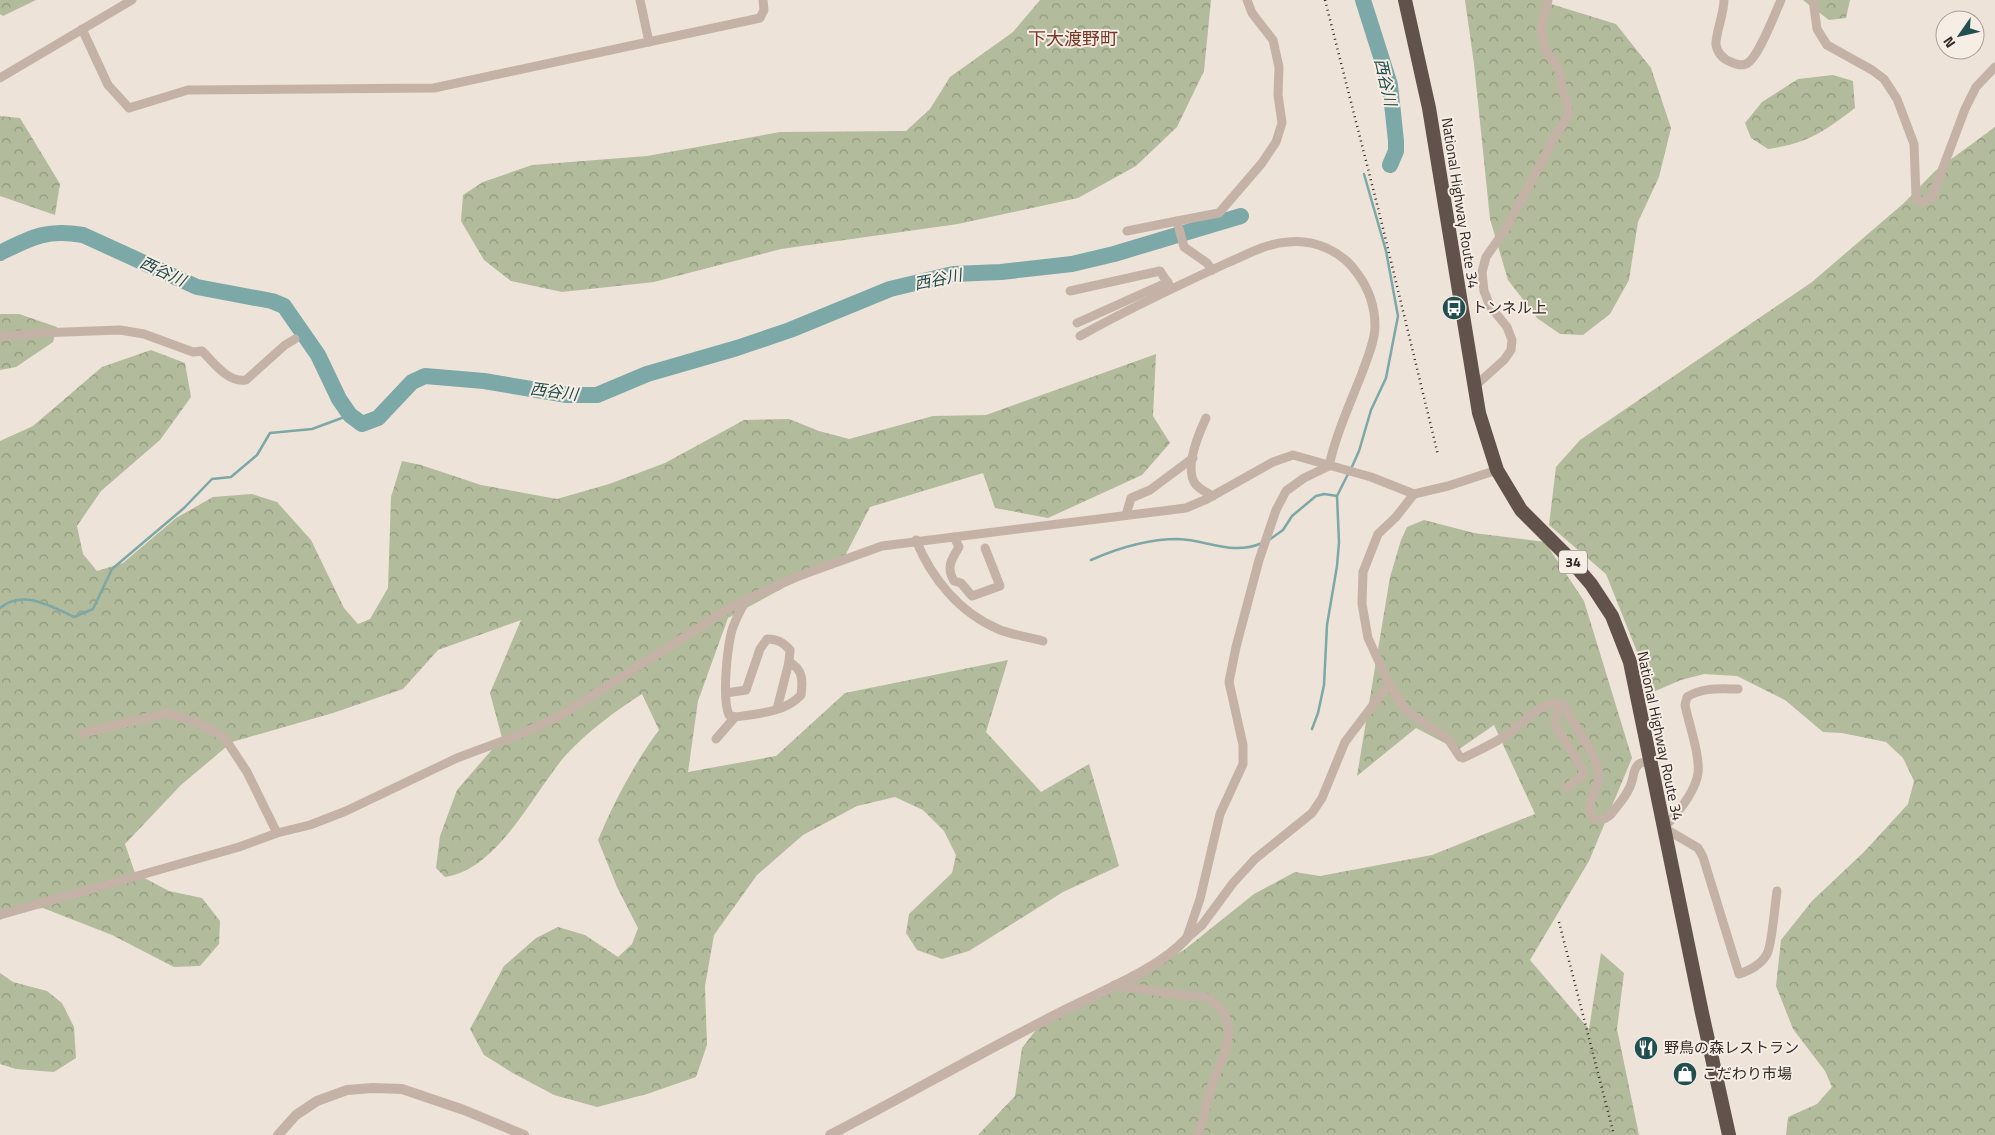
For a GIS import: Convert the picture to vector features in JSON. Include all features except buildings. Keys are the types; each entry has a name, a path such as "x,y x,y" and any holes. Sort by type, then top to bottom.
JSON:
{"highway":[{"name":"National Highway Route 34","path":"1405,0 1429,108 1479,413 1497,470 1521,510 1567,556 1591,584 1612,616 1630,662 1729,1135"}],"street":[{"path":"0,78 132,0"},
{"path":"640,0 649,42"},
{"path":"82,29 108,85 129,108 188,90 434,88 760,18 764,10 763,0"},
{"path":"1127,231 1178,223 1219,212 1262,163 1276,142 1282,123 1278,94 1279,67 1273,40 1252,13 1247,0"},
{"path":"1474,387 1504,360 1511,350 1512,340 1507,327 1490,306 1484,291 1482,272 1486,257 1508,227 1553,140 1568,116 1568,103 1562,90 1560,72 1545,49 1541,30 1548,0"},
{"path":"1724,0 1723,14 1716,44 1719,54 1726,60 1737,64 1746,64 1754,56 1781,0"},
{"path":"1813,0 1817,29 1827,45 1872,70 1884,79 1897,99 1914,144 1916,195 1918,201 1924,202 1932,197 1965,109 1976,87 1995,67"},
{"path":"1178,223 1184,248 1207,263 1212,270"},
{"path":"1077,323 1212,270 1259,249 1287,242 1312,243 1334,251 1351,264 1365,283 1373,305 1375,328 1368,355 1333,450 1329,466"},
{"path":"1070,291 1160,271 1170,285"},
{"path":"1080,336 1170,285"},
{"path":"0,337 40,333 120,330 144,334 193,352 202,351 232,379 239,381 246,380 285,345 295,339"},
{"path":"1206,418 1198,436 1193,458 1192,476 1195,483 1203,491 1213,496"},
{"path":"0,915 239,847 276,833 310,825 346,811 456,758 516,736 560,716 706,622 745,602 796,577 882,546 916,540 1186,508 1213,496 1273,462 1293,455 1372,477 1414,494 1448,486 1497,470"},
{"path":"1126,515 1131,498 1150,490 1193,458"},
{"path":"1186,938 1200,899 1220,814 1243,764 1243,745 1229,682 1259,560 1276,510 1286,491 1304,478 1329,466"},
{"path":"1414,494 1396,517 1378,534 1363,572 1362,604 1368,638 1389,684 1407,711 1448,739 1460,757 1463,758 1511,732 1533,711 1552,704 1563,705 1595,761 1599,775 1597,789 1590,804 1590,811 1592,816 1598,820 1604,820 1609,817 1623,799 1632,783 1634,771 1639,764 1650,760"},
{"path":"954,537 959,547 950,563 948,572 954,581 961,583 972,596 1000,586 984,548"},
{"path":"916,540 952,598 998,629 1043,640"},
{"path":"735,718 730,715 726,708 731,633 745,602"},
{"path":"726,692 746,690 760,648 767,640 775,639 785,644 790,650 784,708"},
{"path":"716,739 735,718 784,708 796,701 801,695 803,683 801,674 795,665 788,662"},
{"path":"830,1135 1164,957 1202,925 1233,882 1255,859 1312,813 1322,798 1345,742 1389,684"},
{"path":"1738,689 1705,690 1694,692 1687,697 1685,705 1698,763 1698,775 1682,808 1664,828 1698,848 1703,858 1739,974 1760,963 1768,953 1777,891"},
{"path":"1560,704 1555,720 1556,726 1583,770 1583,776 1566,788"},
{"path":"82,733 167,713 198,723 224,737 247,772 276,833"},
{"path":"1114,985 1189,996 1195,994 1211,1000 1221,1008 1229,1019 1230,1032 1226,1048 1209,1094 1202,1126 1198,1135"},
{"path":"278,1135 296,1115 317,1102 347,1090 373,1088 402,1089 464,1110 524,1135"}],"green space":[{"path":"0,0 36,0 3,16 0,14"},
{"path":"1040,0 1211,0 1204,71 1177,127 1136,166 1078,198 958,224 781,249 654,282 562,292 511,281 484,260 461,221 463,195 483,182 532,165 647,156 780,132 906,131 930,109 950,77 1013,32"},
{"path":"1465,0 1549,0 1551,4 1616,24 1651,68 1671,128 1659,177 1638,222 1629,280 1610,314 1583,335 1560,334 1537,318 1508,280 1490,219 1474,64"},
{"path":"1803,0 1850,0 1846,18 1829,20"},
{"path":"1833,75 1853,81 1855,108 1834,124 1805,140 1768,149 1751,138 1745,123 1762,102 1798,79"},
{"path":"0,116 20,118 60,184 55,215 0,196"},
{"path":"1995,127 1995,1135 1786,1135 1788,1117 1817,1104 1832,1087 1825,1071 1793,1029 1776,986 1781,940 1812,901 1864,852 1908,804 1914,781 1903,758 1886,742 1842,733 1823,732 1785,700 1737,676 1704,674 1681,680 1653,692 1606,574 1549,525 1556,467 1580,440 1812,282 1904,203 1935,171"},
{"path":"0,314 19,314 57,327 53,342 16,367 0,370"},
{"path":"151,350 185,363 191,397 160,440 101,491 77,526 83,554 97,571 123,563 176,518 213,497 252,494 277,502 311,540 344,608 358,624 370,619 388,588 391,497 402,461 421,465 481,485 557,499 609,484 665,463 744,420 789,419 819,431 849,439 933,416 986,415 1156,354 1153,416 1170,443 1142,475 1048,518 995,508 983,473 870,507 842,562 785,587 728,618 698,701 688,772 776,756 845,693 1008,660 986,732 1041,792 1089,764 1119,866 1063,892 969,951 942,959 917,950 906,933 909,914 952,873 956,855 944,831 923,810 895,797 857,806 803,835 757,875 714,935 705,986 707,1045 696,1077 647,1094 597,1107 554,1095 484,1055 470,1029 504,966 536,938 558,927 585,935 618,957 632,944 638,928 617,887 598,840 626,783 641,756 659,730 642,694 622,707 602,722 565,756 498,846 481,861 464,872 445,877 436,868 440,836 457,790 502,738 490,693 521,620 438,650 403,689 333,713 232,742 181,785 125,844 135,873 169,891 202,898 220,921 219,944 200,966 174,967 112,935 43,908 14,911 0,920 0,441 33,426 102,367"},
{"path":"1424,520 1474,533 1545,542 1584,601 1632,758 1589,861 1530,960 1589,1029 1601,953 1624,973 1617,1029 1639,1135 978,1135 1015,1096 1022,1048 1049,1013 1107,989 1184,950 1254,894 1295,872 1320,876 1432,855 1535,814 1494,725 1458,750 1416,728 1357,776 1390,577 1407,527"},
{"path":"0,973 13,982 47,991 62,1003 74,1027 76,1058 54,1072 16,1069 0,1064"}],"waterway":[{"name":"西谷川","path":"1363,0 1390,85 1396,141 1396,151 1390,165"},
{"path":"1351,469 1359,451 1371,410 1386,378 1398,316 1386,251 1364,174"},
{"name":"西谷川","path":"0,253 31,239 49,234 70,233 83,235 197,287 272,301 284,306 318,355 339,399 350,415 362,424 378,418 412,382 425,376 484,381 567,395 597,395 647,374 737,348 790,330 890,289 953,274 1001,272 1072,264 1114,254 1241,216"},
{"path":"0,608 9,602 27,600 47,604 74,617 93,609 112,569 184,508 212,479 231,477 257,455 270,433 312,429 350,415"},
{"path":"1312,729 1318,713 1324,685 1327,625 1337,566 1339,542 1337,496 1348,474"},
{"path":"1269,540 1283,530 1292,516 1316,496 1324,494 1337,496"},
{"path":"1091,560 1133,545 1167,539 1189,540 1230,548 1251,547 1262,543"}],"railway":[{"path":"1325,0 1438,455"},
{"path":"1559,922 1614,1135"}],"place":[{"name":"トンネル上","path":"1454,308"},
{"name":"野鳥の森レストラン","path":"1646,1048"},
{"name":"こだわり市場","path":"1685,1074"}],"district":[{"name":"下大渡野町","path":"1073,39"}]}
